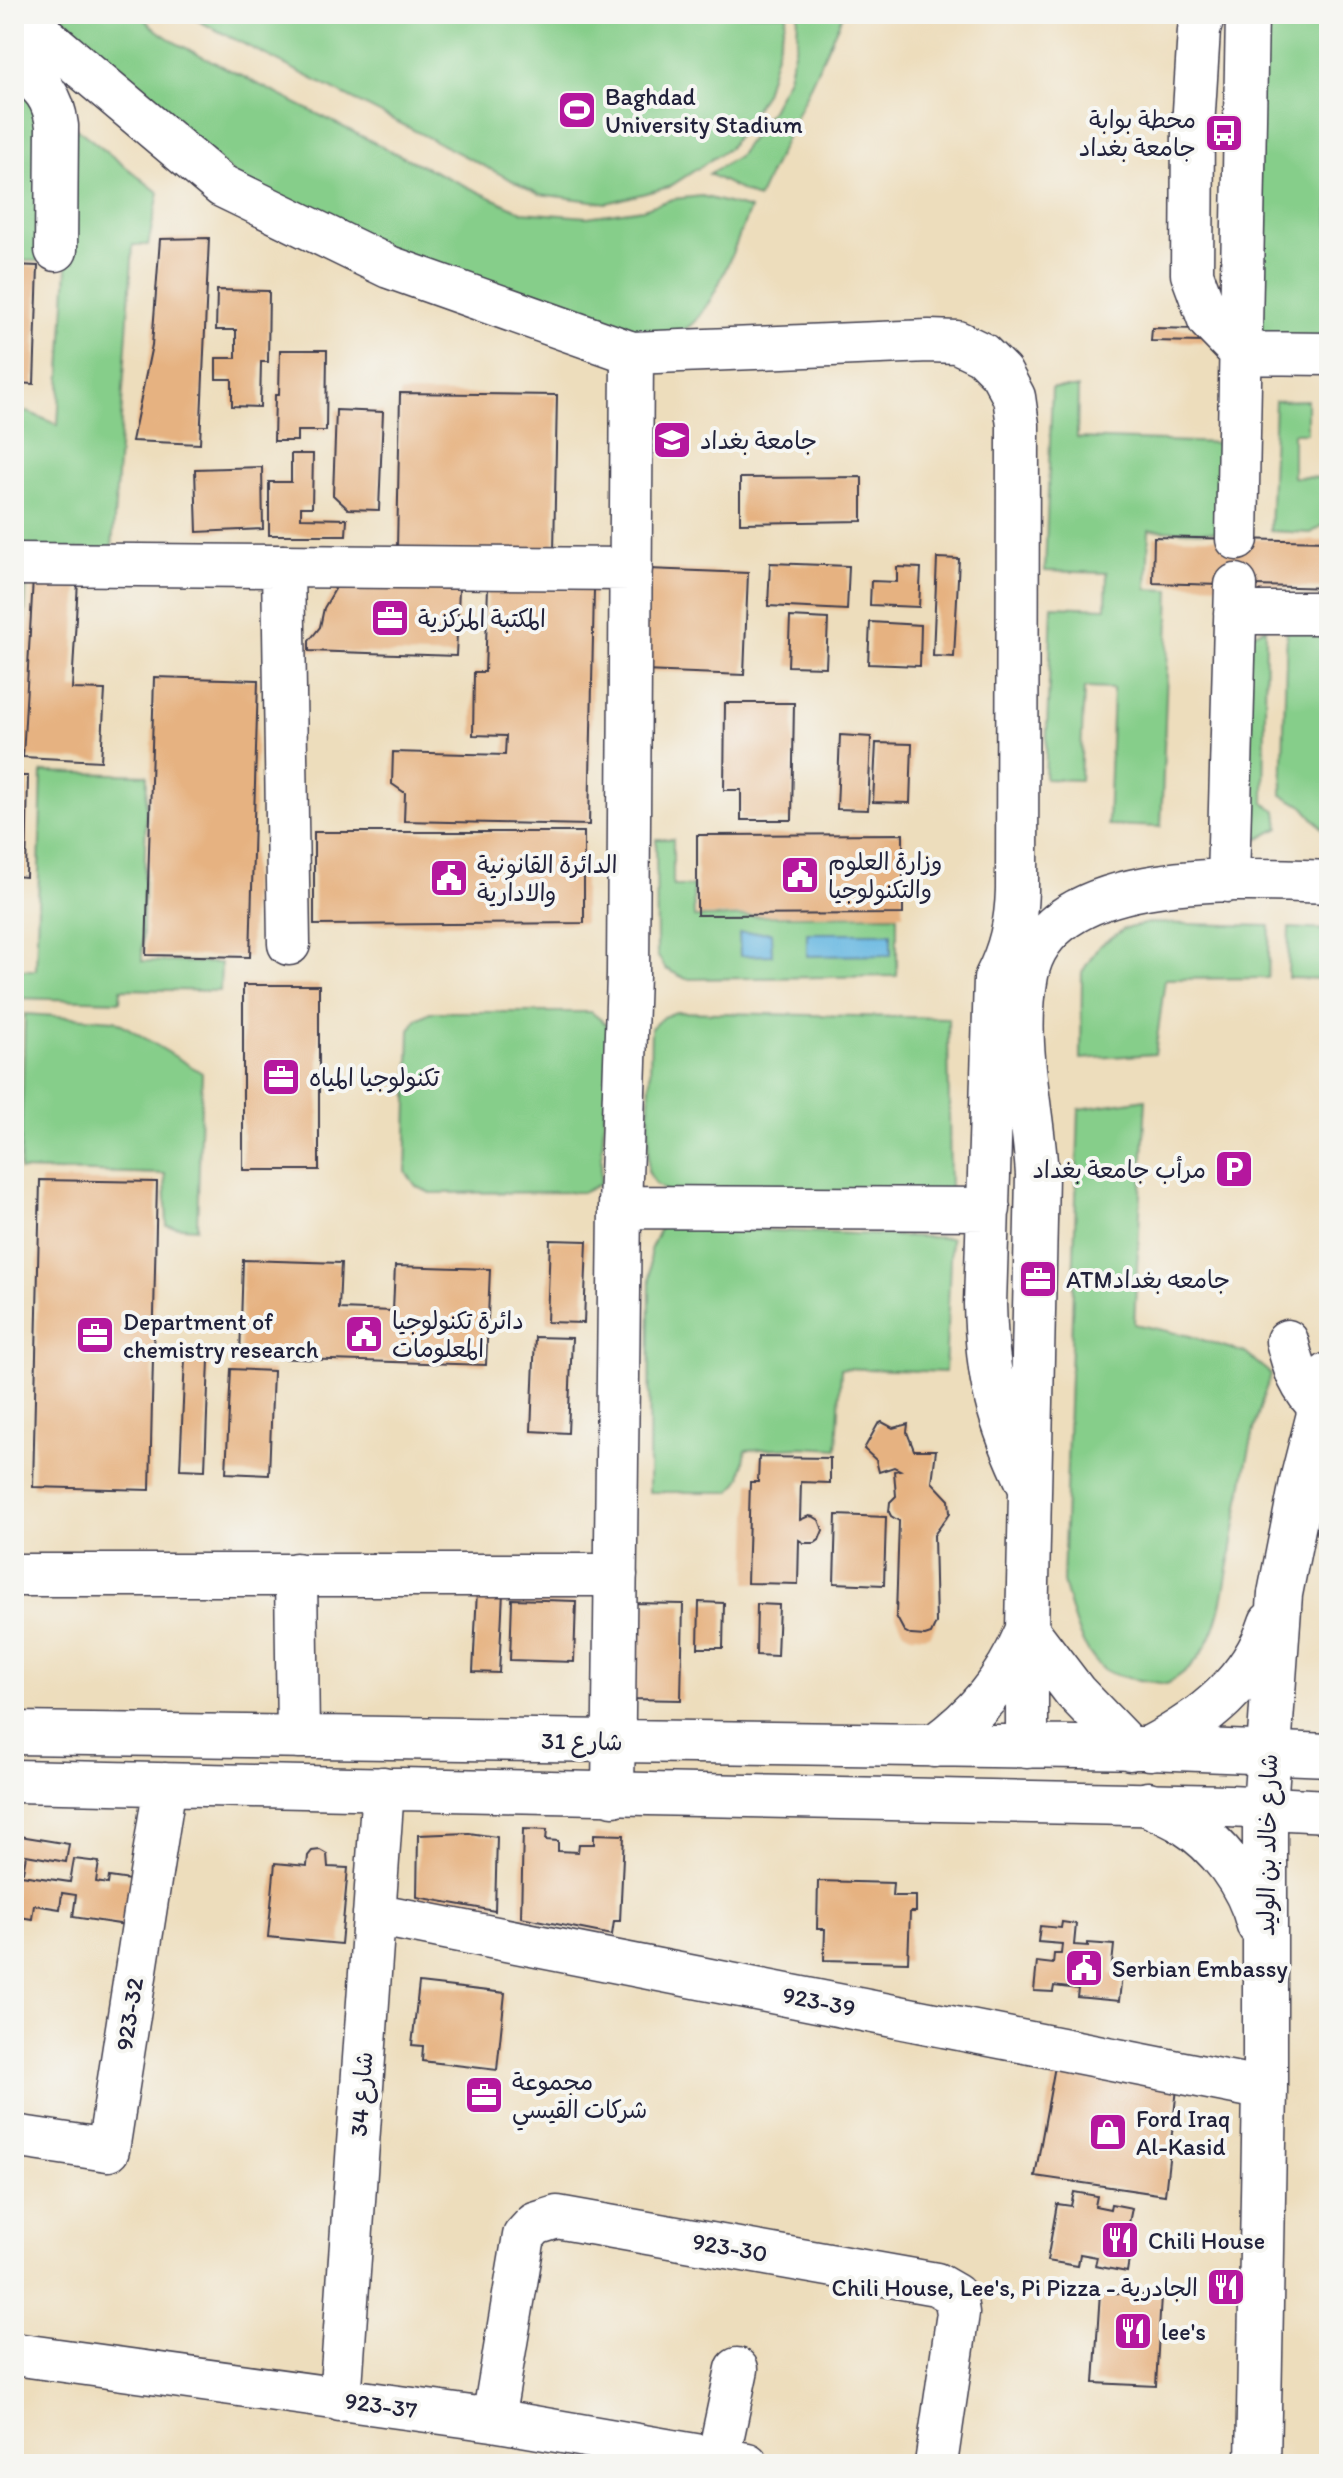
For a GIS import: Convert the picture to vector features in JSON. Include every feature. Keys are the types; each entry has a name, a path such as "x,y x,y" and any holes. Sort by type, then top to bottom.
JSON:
{"main road":[{"name":"شارع خالد بن الوليد","path":"1258,2464 1265,2089 1265,1807 1280,1594 1303,1477 1325,1392"},
{"path":"1140,1749 1187,1729 1219,1702 1247,1670 1267,1634 1280,1594"},
{"path":"1148,1804 1183,1821 1213,1845 1237,1875 1255,1909 1265,1946"}],"street":[{"path":"18,14 222,186 389,267 632,353 929,341 957,342 982,354 1001,373 1014,397 1018,425 1017,890 1013,936 1005,960"},
{"path":"1204,14 1199,30 1193,127 1192,274 1209,320 1241,353 1329,354"},
{"path":"1237,539 1247,14"},
{"path":"14,64 45,89 55,110 56,250"},
{"path":"613,1795 620,1207 628,975 632,353"},
{"path":"14,564 631,569"},
{"path":"283,566 289,944"},
{"path":"1228,881 1236,599 1329,613"},
{"path":"1027,1747 1037,1175 1022,1037 1027,973 1042,939 1065,916 1127,892 1194,881 1329,882"},
{"path":"1030,1488 994,1399 986,1352 990,1122 995,979 1011,950 1020,942 1031,938 1042,939"},
{"path":"990,1122 1004,1084 1024,1077"},
{"path":"620,1207 989,1209"},
{"path":"1287,1341 1300,1385 1325,1392"},
{"path":"296,1574 298,1737"},
{"path":"14,1575 616,1575"},
{"path":"934,1746 955,1731 990,1695 1017,1653 1027,1629"},
{"path":"1027,1629 1075,1692 1140,1749"},
{"name":"شارع 31","path":"14,1733 1269,1751 1329,1755"},
{"path":"14,1781 1148,1804 1329,1811"},
{"name":"923-32","path":"14,2136 108,2150 165,1784"},
{"name":"شارع 34","path":"340,2400 383,1788"},
{"name":"923-39","path":"374,1914 1265,2089"},
{"name":"923-30","path":"493,2420 524,2236 535,2224 557,2217 936,2284 955,2295 958,2313 936,2464"},
{"name":"923-37","path":"14,2354 493,2420 732,2462"},
{"path":"732,2462 737,2369"}],"green space":[{"path":"60,14 141,14 151,26 174,42 395,153 522,212 587,217 702,196 750,209 723,275 695,321 685,329 668,334 617,330 393,254 244,184"},
{"name":"Baghdad University Stadium","path":"185,14 787,14 765,93 729,148 669,187 607,203 539,194"},
{"path":"798,14 843,14 758,199 709,174 738,156 770,112 788,77 797,39"},
{"path":"1260,14 1329,14 1329,342 1254,338"},
{"path":"14,78 42,102 39,261 14,261"},
{"path":"75,127 159,193 148,245 133,245 112,549 14,550 14,411 28,412 58,425"},
{"path":"1052,388 1078,388 1077,438 1221,443 1218,532 1149,530 1147,589 1170,590 1161,827 1108,825 1113,689 1084,688 1080,780 1045,779 1052,606 1106,608 1107,573 1045,571"},
{"path":"1307,400 1307,433 1293,433 1293,477 1329,478 1329,521 1311,533 1270,531 1275,401"},
{"path":"1322,402 1329,403 1329,434 1320,433"},
{"path":"14,577 27,577 17,761 14,761"},
{"path":"1287,626 1329,627 1329,836 1303,806 1282,795"},
{"path":"1266,628 1264,803 1277,811 1279,828 1259,839 1239,837 1245,637"},
{"path":"42,772 147,775 142,961 221,963 220,991 121,989 120,1001 14,998 14,970 36,970"},
{"path":"656,839 673,839 673,886 693,886 694,917 897,915 897,976 686,979 666,969 657,955"},
{"path":"1149,923 1270,926 1268,978 1165,979 1155,1054 1081,1059 1082,972 1099,946 1124,929"},
{"path":"1289,928 1329,930 1329,979 1288,978"},
{"path":"430,1012 591,1012 610,1027 600,1184 584,1192 430,1193 416,1186 406,1172 410,1030 417,1019"},
{"path":"676,1012 948,1018 950,1197 669,1193 655,1184 648,1171 651,1028 663,1017"},
{"path":"25,1014 115,1020 202,1073 197,1228 167,1226 165,1174 20,1170"},
{"path":"1146,1099 1134,1324 1190,1336 1245,1353 1271,1374 1251,1442 1215,1627 1198,1658 1167,1684 1123,1677 1101,1667 1081,1639 1063,1582 1079,1109"},
{"path":"661,1226 951,1238 945,1372 841,1368 837,1449 746,1450 741,1478 731,1492 649,1492 650,1250"}],"water":[{"path":"771,932 772,955 740,956 739,933"},
{"path":"807,933 891,933 891,955 807,956"}],"building":[{"path":"209,238 200,444 132,441 152,345 160,239"},
{"path":"14,265 38,266 34,384 14,383"},
{"path":"217,290 269,291 268,362 261,362 260,407 232,406 232,379 216,379 216,358 236,358 236,330 216,330"},
{"path":"1152,328 1203,329 1203,342 1151,341"},
{"path":"280,350 327,350 326,431 297,431 297,441 274,441"},
{"path":"400,393 557,395 554,552 397,550"},
{"path":"336,410 383,412 379,510 348,509 333,495"},
{"path":"291,454 313,454 312,507 301,507 301,518 347,519 346,535 269,535 269,482 291,482"},
{"path":"262,467 263,529 197,532 195,469"},
{"path":"862,477 862,521 740,523 740,478"},
{"path":"1154,537 1329,541 1329,588 1153,583"},
{"path":"937,558 959,559 954,657 933,656"},
{"path":"770,563 849,566 847,610 768,606"},
{"path":"897,567 921,568 919,607 870,605 871,581 897,582"},
{"path":"648,569 748,573 744,675 644,671"},
{"path":"33,578 78,581 72,689 105,690 101,761 23,757"},
{"name":"المكتبة المركزية","path":"338,584 459,589 456,656 309,651 309,641 320,627 324,608"},
{"path":"488,587 594,589 589,825 404,821 405,793 392,784 393,752 505,755 506,736 473,735 474,672 485,672"},
{"path":"790,617 828,619 826,667 788,666"},
{"path":"870,622 921,625 920,666 868,664"},
{"path":"154,677 258,680 250,957 146,955"},
{"path":"725,703 794,703 792,820 741,820 741,790 724,790"},
{"path":"840,735 871,737 868,810 837,809"},
{"path":"876,743 912,744 910,803 873,802"},
{"path":"14,776 28,776 26,877 14,876"},
{"name":"الدائرة القانونية والادارية","path":"314,832 584,832 584,923 314,925"},
{"name":"وزارة العلوم والتكنولوجيا","path":"903,834 903,914 697,915 697,835"},
{"name":"تكنولوجيا المياه","path":"243,985 319,985 319,1170 243,1170"},
{"name":"Department of chemistry research","path":"40,1180 157,1182 150,1490 33,1487"},
{"path":"550,1240 587,1241 584,1323 547,1322"},
{"name":"دائرة تكنولوجيا المعلومات","path":"243,1260 341,1263 339,1309 393,1311 395,1266 490,1269 486,1365 240,1357"},
{"path":"535,1337 572,1338 568,1433 531,1431"},
{"path":"185,1358 209,1359 205,1470 180,1469"},
{"path":"231,1369 273,1371 269,1475 226,1473"},
{"path":"882,1422 893,1428 908,1424 907,1432 914,1450 936,1450 932,1482 949,1500 950,1513 934,1535 936,1623 931,1634 925,1636 904,1631 896,1616 899,1521 889,1512 890,1502 896,1496 894,1471 900,1470 894,1467 879,1472 876,1460 864,1449"},
{"path":"759,1457 830,1458 830,1483 801,1482 800,1520 814,1517 819,1520 823,1530 815,1543 799,1540 798,1584 747,1583 750,1482 758,1482"},
{"path":"836,1515 886,1517 884,1585 834,1583"},
{"path":"477,1591 503,1592 499,1673 473,1672"},
{"path":"512,1599 576,1601 574,1662 510,1660"},
{"path":"699,1602 724,1603 723,1648 698,1648"},
{"path":"631,1603 683,1604 681,1700 628,1699"},
{"path":"757,1604 779,1605 777,1656 756,1655"},
{"path":"523,1829 547,1830 546,1840 558,1841 558,1851 578,1852 579,1844 594,1844 594,1834 624,1835 620,1921 614,1921 612,1935 521,1917"},
{"path":"469,1833 497,1837 495,1911 417,1897 418,1835"},
{"path":"14,1835 69,1844 66,1862 26,1855 23,1872 14,1871"},
{"path":"320,1850 327,1854 328,1867 348,1868 341,1944 268,1937 275,1863 307,1866 312,1851"},
{"path":"74,1859 99,1862 96,1882 108,1884 109,1877 130,1880 126,1925 73,1917 76,1895 62,1893 60,1909 34,1905 32,1919 14,1916 14,1874 70,1882"},
{"path":"818,1881 893,1883 892,1896 916,1896 916,1912 910,1912 908,1962 824,1960 825,1929 817,1929"},
{"path":"1062,1922 1076,1924 1074,1945 1114,1945 1111,1974 1122,1975 1119,2001 1077,1997 1078,1989 1054,1986 1053,1992 1034,1991 1037,1962 1053,1964 1054,1954 1061,1954 1062,1944 1038,1942 1040,1926 1061,1928"},
{"path":"419,1983 505,1993 497,2070 422,2061 423,2046 412,2045"},
{"name":"Ford Iraq Al-Kasid","path":"1055,2066 1177,2088 1165,2195 1035,2176"},
{"path":"1074,2192 1097,2196 1095,2206 1110,2209 1111,2204 1132,2208 1127,2233 1133,2234 1127,2272 1095,2266 1097,2257 1080,2254 1078,2266 1047,2261 1057,2204 1071,2206"},
{"path":"1100,2292 1161,2296 1156,2386 1094,2383"}],"place":[{"name":"Baghdad University Stadium","path":"577,110"},
{"name":"محطة بوابة جامعة بغداد","path":"1224,133"},
{"name":"جامعة بغداد","path":"672,440"},
{"name":"المكتبة المركزية","path":"390,618"},
{"name":"وزارة العلوم والتكنولوجيا","path":"800,875"},
{"name":"الدائرة القانونية والادارية","path":"449,878"},
{"name":"تكنولوجيا المياه","path":"281,1077"},
{"name":"مرأب جامعة بغداد","path":"1234,1169"},
{"name":"ATMجامعه بغداد","path":"1038,1279"},
{"name":"دائرة تكنولوجيا المعلومات","path":"364,1334"},
{"name":"Department of chemistry research","path":"95,1335"},
{"name":"Serbian Embassy","path":"1084,1968"},
{"name":"مجموعة شركات القيسي","path":"484,2095"},
{"name":"Ford Iraq Al-Kasid","path":"1108,2132"},
{"name":"Chili House","path":"1120,2240"},
{"name":"Chili House, Lee's, Pi Pizza - الجادرية","path":"1226,2287"},
{"name":"lee's","path":"1133,2331"}]}
